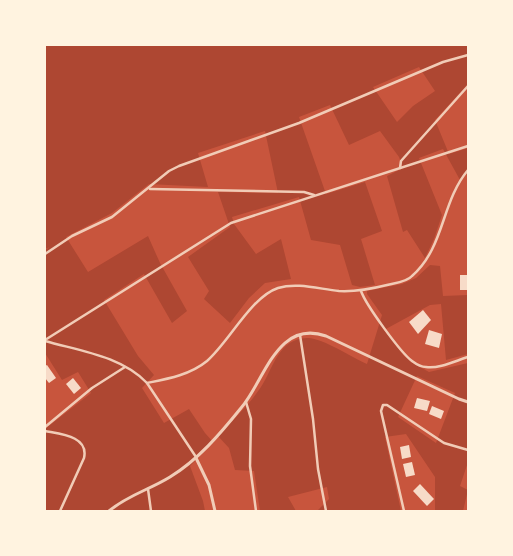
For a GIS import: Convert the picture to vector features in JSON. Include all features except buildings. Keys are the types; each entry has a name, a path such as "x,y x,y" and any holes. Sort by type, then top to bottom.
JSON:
{"street":[{"path":"45,254 72,236 112,217 170,171 185,163 299,123 443,62 468,55"},
{"path":"400,168 401,161 468,86"},
{"path":"45,341 231,223 468,146"},
{"path":"147,383 180,375 204,364 219,349 257,302 275,289 293,286 360,292 410,278 427,262 434,248 452,197 468,170"},
{"path":"148,189 304,192 316,195"},
{"path":"360,292 400,348 416,364 427,368 435,367 468,357"},
{"path":"109,511 127,498 170,477 196,458 222,432 246,402 279,348 288,340 300,335 313,333 326,336 468,402"},
{"path":"300,335 313,419 318,469 326,511"},
{"path":"45,341 103,357 125,367 147,383 196,458 209,485 215,511"},
{"path":"45,427 92,388 125,367"},
{"path":"246,402 251,419 250,466 256,511"},
{"path":"404,511 382,411 383,405 387,405 444,443 468,450"},
{"path":"45,431 72,436 82,445 85,451 84,458 60,511"},
{"path":"147,488 151,511"}],"shaded area":[{"path":"45,45 468,45 468,84 435,120 449,154 468,148 468,175 464,173 460,180 443,149 419,158 442,215 425,258 407,230 403,232 387,176 403,168 399,157 380,131 349,145 330,105 299,117 326,194 365,182 382,231 361,239 375,285 360,287 352,285 340,245 311,240 299,197 232,217 234,224 256,254 281,239 291,279 265,283 249,298 230,323 204,299 209,291 188,257 230,227 218,192 278,193 265,131 198,153 208,187 149,184 112,213 66,237 88,272 148,236 160,263 187,311 172,323 144,274 104,300 138,356 154,375 142,388 164,423 189,409 213,442 190,466 205,511 45,511 45,429 91,393 78,372 62,380 45,353 45,250 50,247 45,249","holes":["419,67 435,91 413,106 397,122 373,87"]},
{"path":"430,265 440,266 443,296 468,295 468,354 446,360 441,304 430,305 384,330 404,356 429,372 468,363 468,462 460,486 468,490 463,511 435,511 435,477 406,434 385,437 401,511 317,511 329,499 327,487 288,497 296,511 260,511 254,471 235,470 229,448 218,436 256,394 278,355 289,343 307,338 313,339 328,344 367,364 382,315 367,294 367,291 402,284 416,278","holes":["417,376 455,393 436,443 398,417"]}]}
